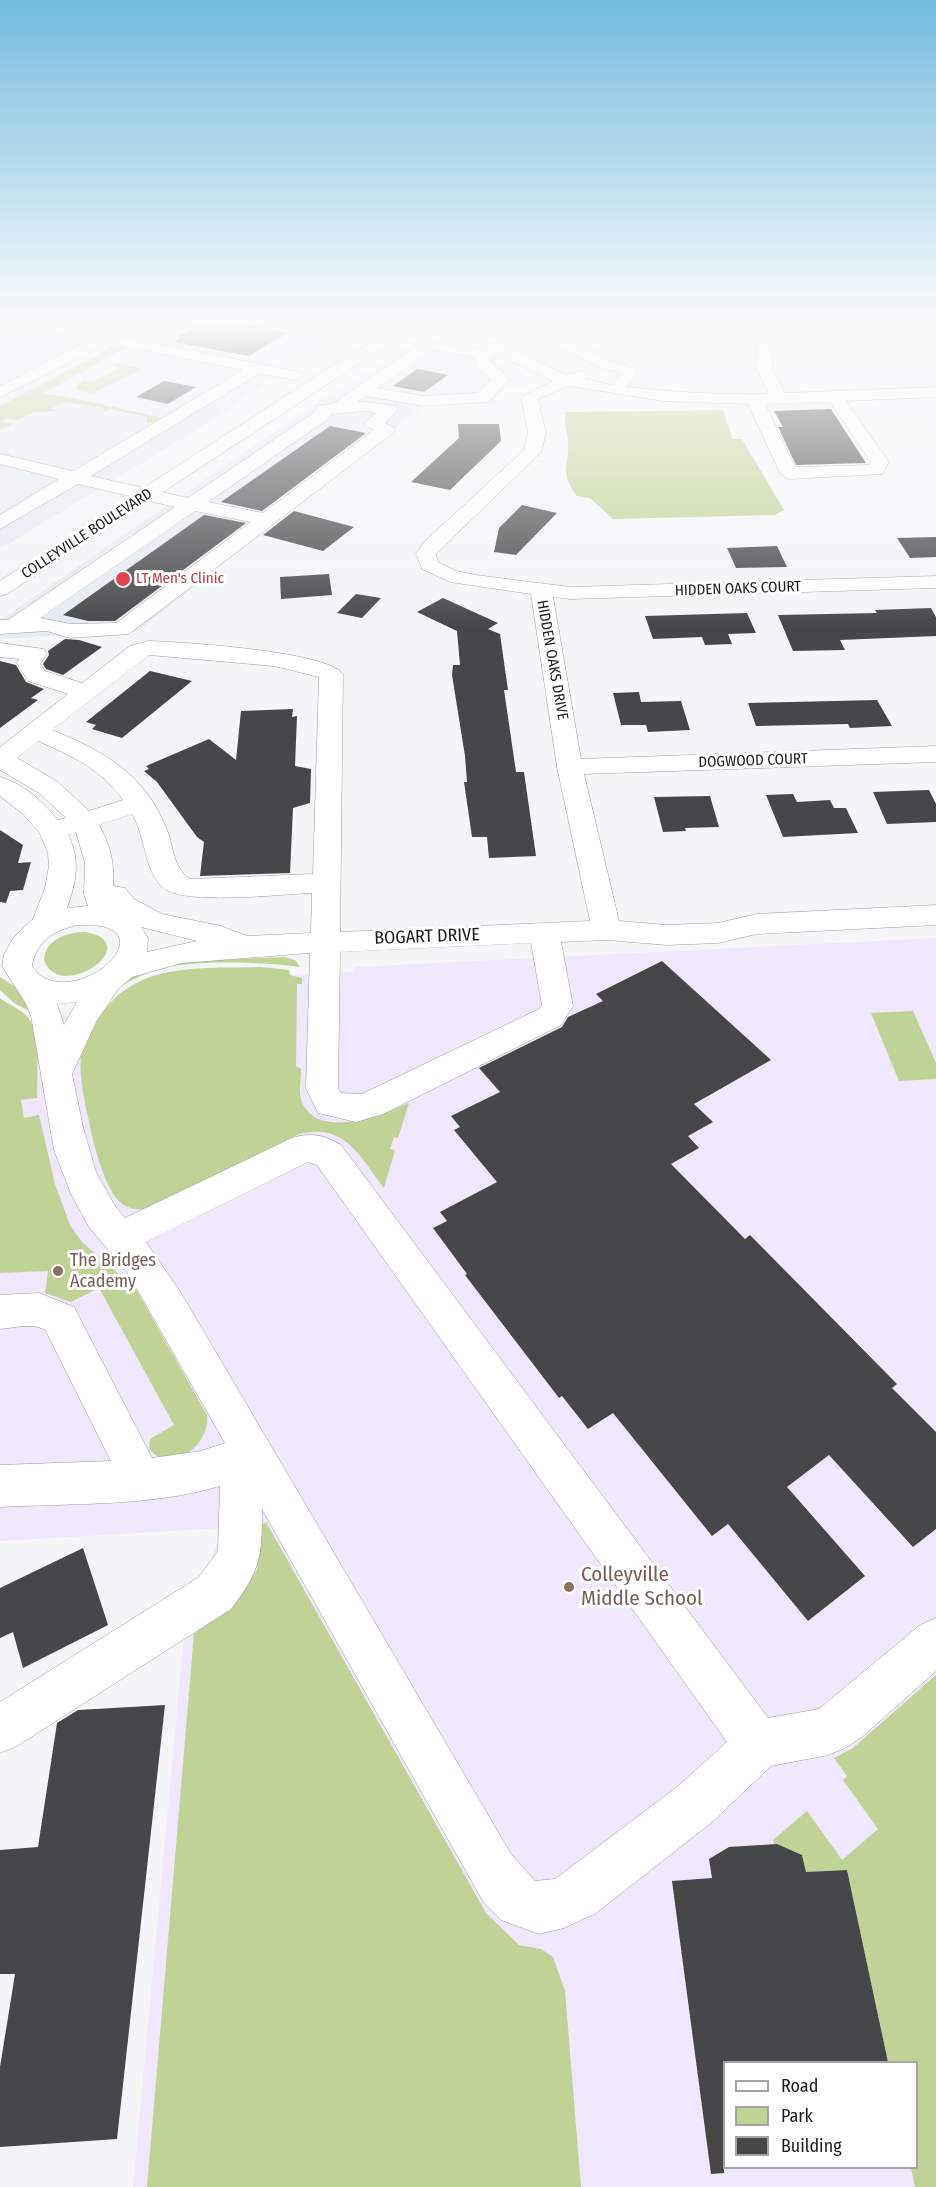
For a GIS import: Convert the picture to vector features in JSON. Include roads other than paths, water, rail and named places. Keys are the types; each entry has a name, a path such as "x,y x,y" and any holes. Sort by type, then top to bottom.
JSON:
{"street":[{"path":"0,523 167,423"},
{"name":"COLLEYVILLE BOULEVARD","path":"0,590 256,423"},
{"path":"7,626 193,504 309,423"},
{"path":"7,626 48,624 70,631 121,629 264,519 387,429 374,423"},
{"name":"HIDDEN OAKS DRIVE","path":"535,423 537,434 532,452 431,546 426,554 429,565 450,576 540,591 570,767 607,930"},
{"path":"766,423 789,473 875,470 880,462 853,423"},
{"path":"0,459 119,489 264,519"},
{"name":"COLLEYVILLE BOULEVARD","path":"92,505 138,477"},
{"path":"29,486 52,492"},
{"name":"HIDDEN OAKS COURT","path":"540,591 612,593 936,582"},
{"path":"70,631 36,654 28,663 36,676 85,692"},
{"path":"248,946 214,933 167,925 142,917 117,898 99,864 83,822 52,789 25,771 0,760 138,651 148,648 279,661 327,671 333,678 324,942 322,1088 330,1104 356,1109 371,1106 550,1017 558,1006 544,932"},
{"path":"0,650 36,654"},
{"path":"36,731 105,764 138,804 154,830 166,876 182,888 326,883"},
{"name":"DOGWOOD COURT","path":"570,767 936,754"},
{"path":"0,785 34,810 60,846 63,867 58,892 38,930 17,955 17,976 47,1013 65,1128 86,1193 100,1216 141,1262 168,1305 246,1455 508,1895 524,1905 559,1906 578,1895 692,1804 744,1760 758,1744 828,1731 846,1719 936,1641"},
{"path":"51,831 138,804"},
{"path":"57,1072 82,1019 132,957 135,944 124,926 103,909 97,887 99,864"},
{"path":"0,947 78,915 99,915 124,926"},
{"name":"BOGART DRIVE","path":"115,976 182,953 248,946 607,930 667,935 734,931 757,924 936,915"},
{"name":"BOGART DRIVE","path":"124,926 193,942 248,946"},
{"path":"17,976 51,992 65,993 86,990 115,976"},
{"path":"120,1238 304,1148 318,1148 329,1155 758,1744"},
{"path":"0,1312 43,1310 53,1312 60,1319 132,1460 130,1479"},
{"path":"0,1486 178,1476 246,1455"},
{"path":"0,1729 215,1593 230,1574 240,1554 246,1455"}],"place":[{"name":"LT Men's Clinic","path":"123,579"},
{"name":"The Bridges Academy","path":"58,1271"},
{"name":"Colleyville Middle School","path":"569,1587"}]}
